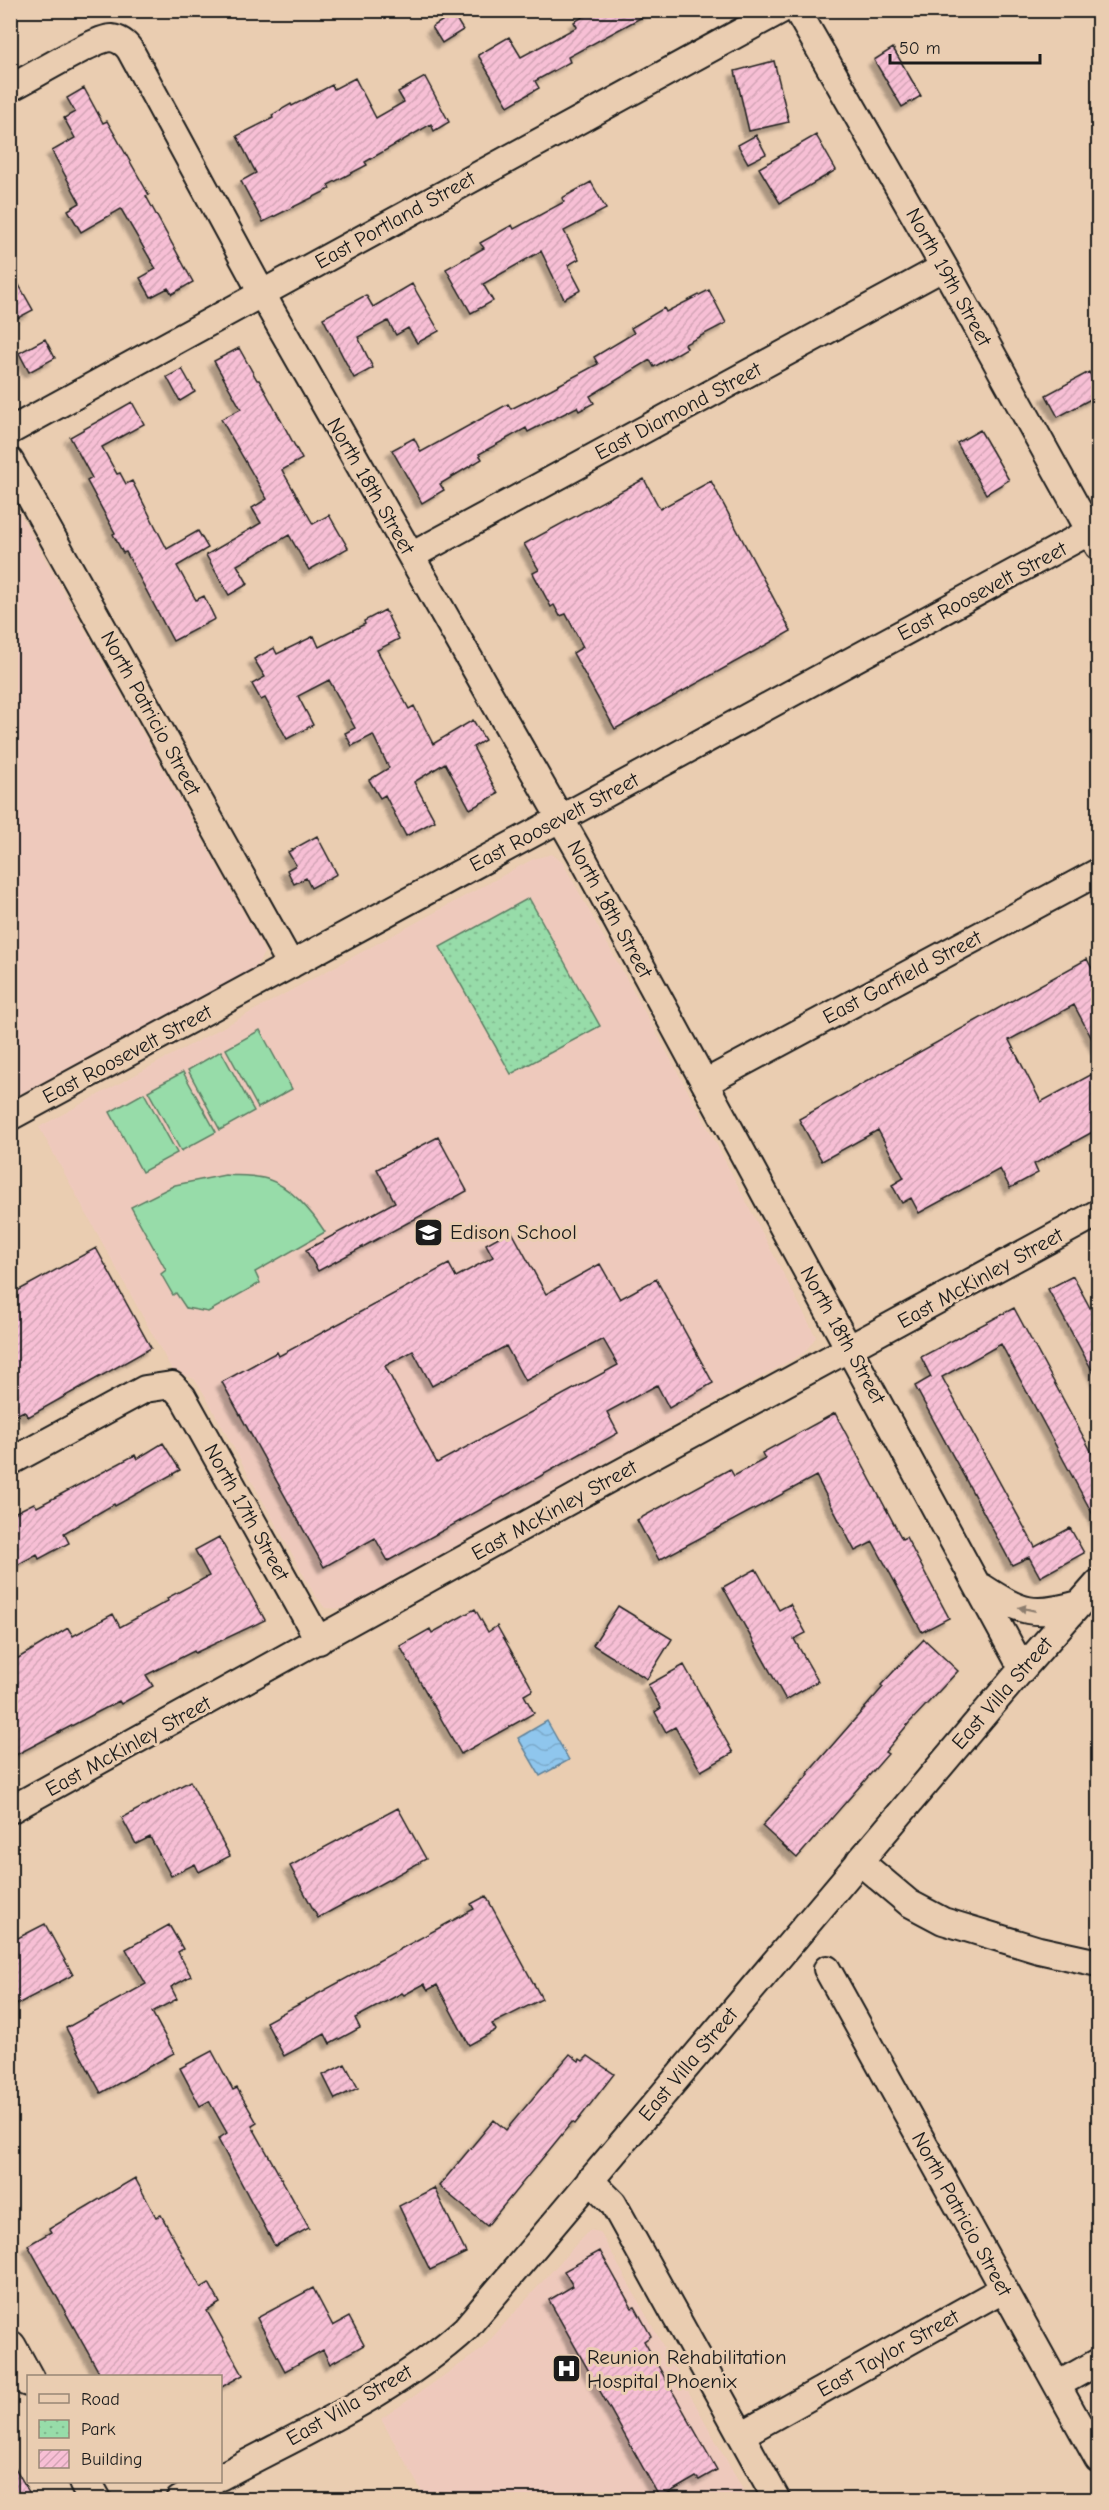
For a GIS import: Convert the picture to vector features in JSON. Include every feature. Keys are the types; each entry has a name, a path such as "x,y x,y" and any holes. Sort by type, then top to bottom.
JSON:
{"main road":[{"path":"10,2347 27,2378"},
{"path":"86,2483 95,2499"}],"street":[{"name":"East Portland Street","path":"10,431 780,10"},
{"name":"North 19th Street","path":"797,10 1096,535"},
{"name":"North 18th Street","path":"10,88 94,44 111,38 125,43 262,293 561,819 851,1348 1022,1668"},
{"name":"East Diamond Street","path":"411,556 944,267"},
{"name":"North Patricio Street","path":"10,461 291,965"},
{"name":"East Roosevelt Street","path":"10,1117 561,819 1096,535"},
{"name":"East Garfield Street","path":"705,1083 1098,872"},
{"name":"East McKinley Street","path":"10,1810 596,1486 1098,1213"},
{"name":"North 17th Street","path":"10,1462 145,1389 172,1385 183,1397 319,1641"},
{"name":"East Villa Street","path":"222,2476 374,2394 442,2350 485,2307 1022,1668 1098,1582"},
{"path":"979,1586 1008,1604 1021,1609 1049,1613 1079,1604"},
{"path":"859,1861 909,1903 943,1921 1039,1950 1098,1963"},
{"name":"North Patricio Street","path":"827,1969 1098,2459"},
{"path":"590,2180 613,2203 777,2499"},
{"name":"East Taylor Street","path":"741,2435 1003,2289"},
{"path":"1057,2385 1098,2362"},
{"path":"179,2499 208,2483"}],"shaded area":[{"path":"10,496 264,953 255,968 11,1099"},
{"name":"Edison School","path":"552,854 563,863 704,1120 816,1337 804,1353 342,1609 325,1608 314,1594 203,1392 194,1379 172,1370 39,1127 533,859"},
{"name":"Reunion Rehabilitation Hospital Phoenix","path":"589,2230 600,2232 748,2499 426,2499 381,2419 481,2350"},
{"path":"1098,2381 1098,2419 1090,2403 1089,2394 1093,2384"}],"green space":[{"path":"529,898 600,1026 511,1074 440,947"},
{"path":"260,1030 292,1089 258,1108 226,1049"},
{"path":"221,1051 254,1111 220,1130 188,1070"},
{"path":"183,1072 216,1132 181,1151 148,1091"},
{"path":"144,1093 177,1153 142,1172 110,1112"},
{"path":"225,1175 257,1177 276,1182 300,1201 325,1232 255,1272 260,1283 208,1312 186,1308 176,1293 173,1295 161,1274 166,1270 131,1207 175,1185"}],"water":[{"path":"547,1721 569,1760 540,1776 518,1738"}],"building":[{"path":"595,10 655,10 568,57 570,62 535,81 539,88 508,106 478,55 509,37 521,57 577,27 574,22"},
{"path":"453,14 463,30 442,43 432,27"},
{"path":"893,48 921,96 902,107 874,60"},
{"path":"774,61 789,122 749,131 735,71"},
{"path":"425,77 449,122 434,131 431,124 365,162 367,165 328,185 330,189 263,222 241,181 256,173 237,136 273,118 272,115 291,104 292,106 332,85 334,89 355,78 376,118 404,102 398,92"},
{"path":"84,88 103,123 107,121 149,195 146,196 193,282 172,294 168,288 151,297 140,278 156,269 121,209 81,232 68,210 80,203 52,151 75,138 64,118 75,112 67,98"},
{"path":"756,135 766,154 748,163 738,145"},
{"path":"816,135 836,170 780,203 759,168"},
{"path":"591,182 606,209 564,231 579,259 568,265 581,290 564,299 541,251 483,284 493,301 471,313 446,269 484,248 480,243 512,225 514,229 564,202 562,198"},
{"path":"10,269 33,310 10,322"},
{"path":"412,284 439,331 417,343 408,328 396,335 388,321 358,337 373,368 354,378 323,318 366,295 373,307"},
{"path":"709,290 726,323 685,344 687,348 654,367 650,360 590,396 594,403 579,411 577,407 528,432 526,428 479,454 482,459 440,484 444,490 422,503 392,450 414,438 421,452 508,404 511,409 551,389 598,364 594,357 634,333 631,328 664,308 666,312"},
{"path":"45,339 55,358 29,372 19,353"},
{"path":"239,348 302,459 282,470 313,524 329,515 348,548 309,570 289,535 237,565 248,584 229,595 206,555 261,523 252,508 267,499 221,419 241,409 214,361"},
{"path":"182,369 195,392 180,401 167,377"},
{"path":"1089,372 1098,390 1098,395 1058,417 1046,395"},
{"path":"132,402 144,424 102,447 117,474 120,473 126,484 132,481 167,549 198,531 208,548 177,566 196,600 204,596 215,619 173,641 126,552 123,553 113,534 115,533 87,481 92,478 70,437"},
{"path":"980,430 1009,480 986,494 957,443"},
{"path":"644,479 660,509 711,481 791,631 615,729 573,653 583,647 566,614 560,616 554,605 551,607 533,573 539,570 524,544"},
{"path":"385,610 399,639 377,650 409,709 414,706 433,744 473,720 485,740 473,747 498,794 470,809 445,763 414,782 435,821 406,836 385,795 380,798 369,780 389,768 373,735 352,746 345,733 355,728 329,680 298,696 313,725 287,739 265,698 261,700 252,684 265,677 254,659 274,648 277,654 314,636 319,647 365,624 364,621"},
{"path":"317,836 337,874 311,888 306,878 294,884 287,870 296,865 288,852"},
{"path":"1087,959 1098,980 1098,1050 1074,1005 1009,1040 1041,1102 1098,1071 1098,1129 1034,1164 1038,1173 1010,1188 1000,1169 919,1213 911,1198 902,1203 892,1185 904,1178 878,1130 822,1161 799,1119"},
{"path":"438,1137 467,1191 318,1271 306,1250 395,1202 377,1169"},
{"path":"511,1230 546,1294 600,1264 620,1299 656,1279 713,1383 669,1408 657,1385 607,1412 618,1433 388,1561 375,1538 324,1567 222,1382 277,1352 279,1356 449,1264 456,1277 493,1257 486,1244","holes":["603,1339 618,1365 437,1463 385,1366 413,1351 432,1386 506,1346 525,1381"]},
{"path":"96,1248 151,1348 28,1417 24,1411 10,1418 10,1295"},
{"path":"1073,1276 1098,1323 1098,1381 1048,1289"},
{"path":"1014,1308 1098,1464 1098,1524 1001,1344 942,1377 1035,1547 1070,1528 1084,1553 1040,1577 1029,1557 1012,1565 915,1386 931,1377 921,1357"},
{"path":"835,1413 902,1539 906,1537 949,1618 922,1632 873,1542 855,1551 816,1476 659,1560 637,1520 730,1469 734,1476 765,1459 762,1453"},
{"path":"163,1443 180,1470 64,1533 69,1543 39,1559 37,1554 10,1569 10,1515 34,1503 37,1507 135,1455 137,1459"},
{"path":"219,1537 265,1620 146,1675 153,1686 121,1704 119,1701 10,1758 10,1663 68,1628 73,1636 113,1614 120,1627 168,1601 167,1598 209,1576 195,1550"},
{"path":"756,1569 779,1610 790,1604 806,1633 794,1639 818,1681 786,1700 723,1587"},
{"path":"618,1606 672,1639 647,1679 593,1645"},
{"path":"475,1609 488,1632 497,1626 533,1690 524,1695 534,1713 461,1754 400,1646 430,1629 432,1633"},
{"path":"924,1639 958,1671 909,1723 885,1752 888,1754 797,1858 762,1826 883,1687 881,1685"},
{"path":"684,1665 733,1753 701,1771 675,1727 666,1732 655,1712 661,1708 648,1685"},
{"path":"190,1781 230,1856 199,1872 195,1864 171,1876 150,1837 136,1844 122,1818"},
{"path":"398,1808 426,1859 318,1918 290,1866"},
{"path":"486,1896 542,1999 492,2024 496,2030 469,2045 437,1985 428,1990 424,1984 355,2018 360,2028 330,2044 325,2034 284,2056 266,2022 474,1909 471,1904"},
{"path":"45,1924 73,1975 10,2008 10,1942"},
{"path":"169,1925 183,1949 178,1952 191,1976 171,1987 177,1999 152,2012 174,2053 101,2093 66,2028 146,1984 126,1949"},
{"path":"212,2051 233,2090 237,2088 257,2123 252,2126 309,2228 275,2246 218,2139 227,2133 209,2101 200,2106 180,2068"},
{"path":"570,2054 579,2061 580,2059 583,2061 588,2056 614,2074 575,2124 572,2122 487,2226 439,2186 494,2120 506,2130"},
{"path":"345,2064 358,2088 335,2099 323,2075"},
{"path":"135,2178 156,2217 161,2215 201,2288 209,2283 220,2303 207,2311 243,2375 222,2387 222,2375 100,2375 28,2245 51,2232 49,2229"},
{"path":"434,2188 466,2253 430,2270 399,2206"},
{"path":"600,2251 632,2308 635,2307 651,2336 644,2341 717,2470 699,2480 696,2477 660,2498 549,2300 573,2286 564,2271"},
{"path":"313,2288 333,2326 349,2317 364,2345 330,2364 323,2350 285,2371 257,2318"},
{"path":"10,2459 33,2499 10,2499"}],"place":[{"name":"Edison School","path":"429,1232"},
{"name":"Reunion Rehabilitation Hospital Phoenix","path":"566,2369"}]}
